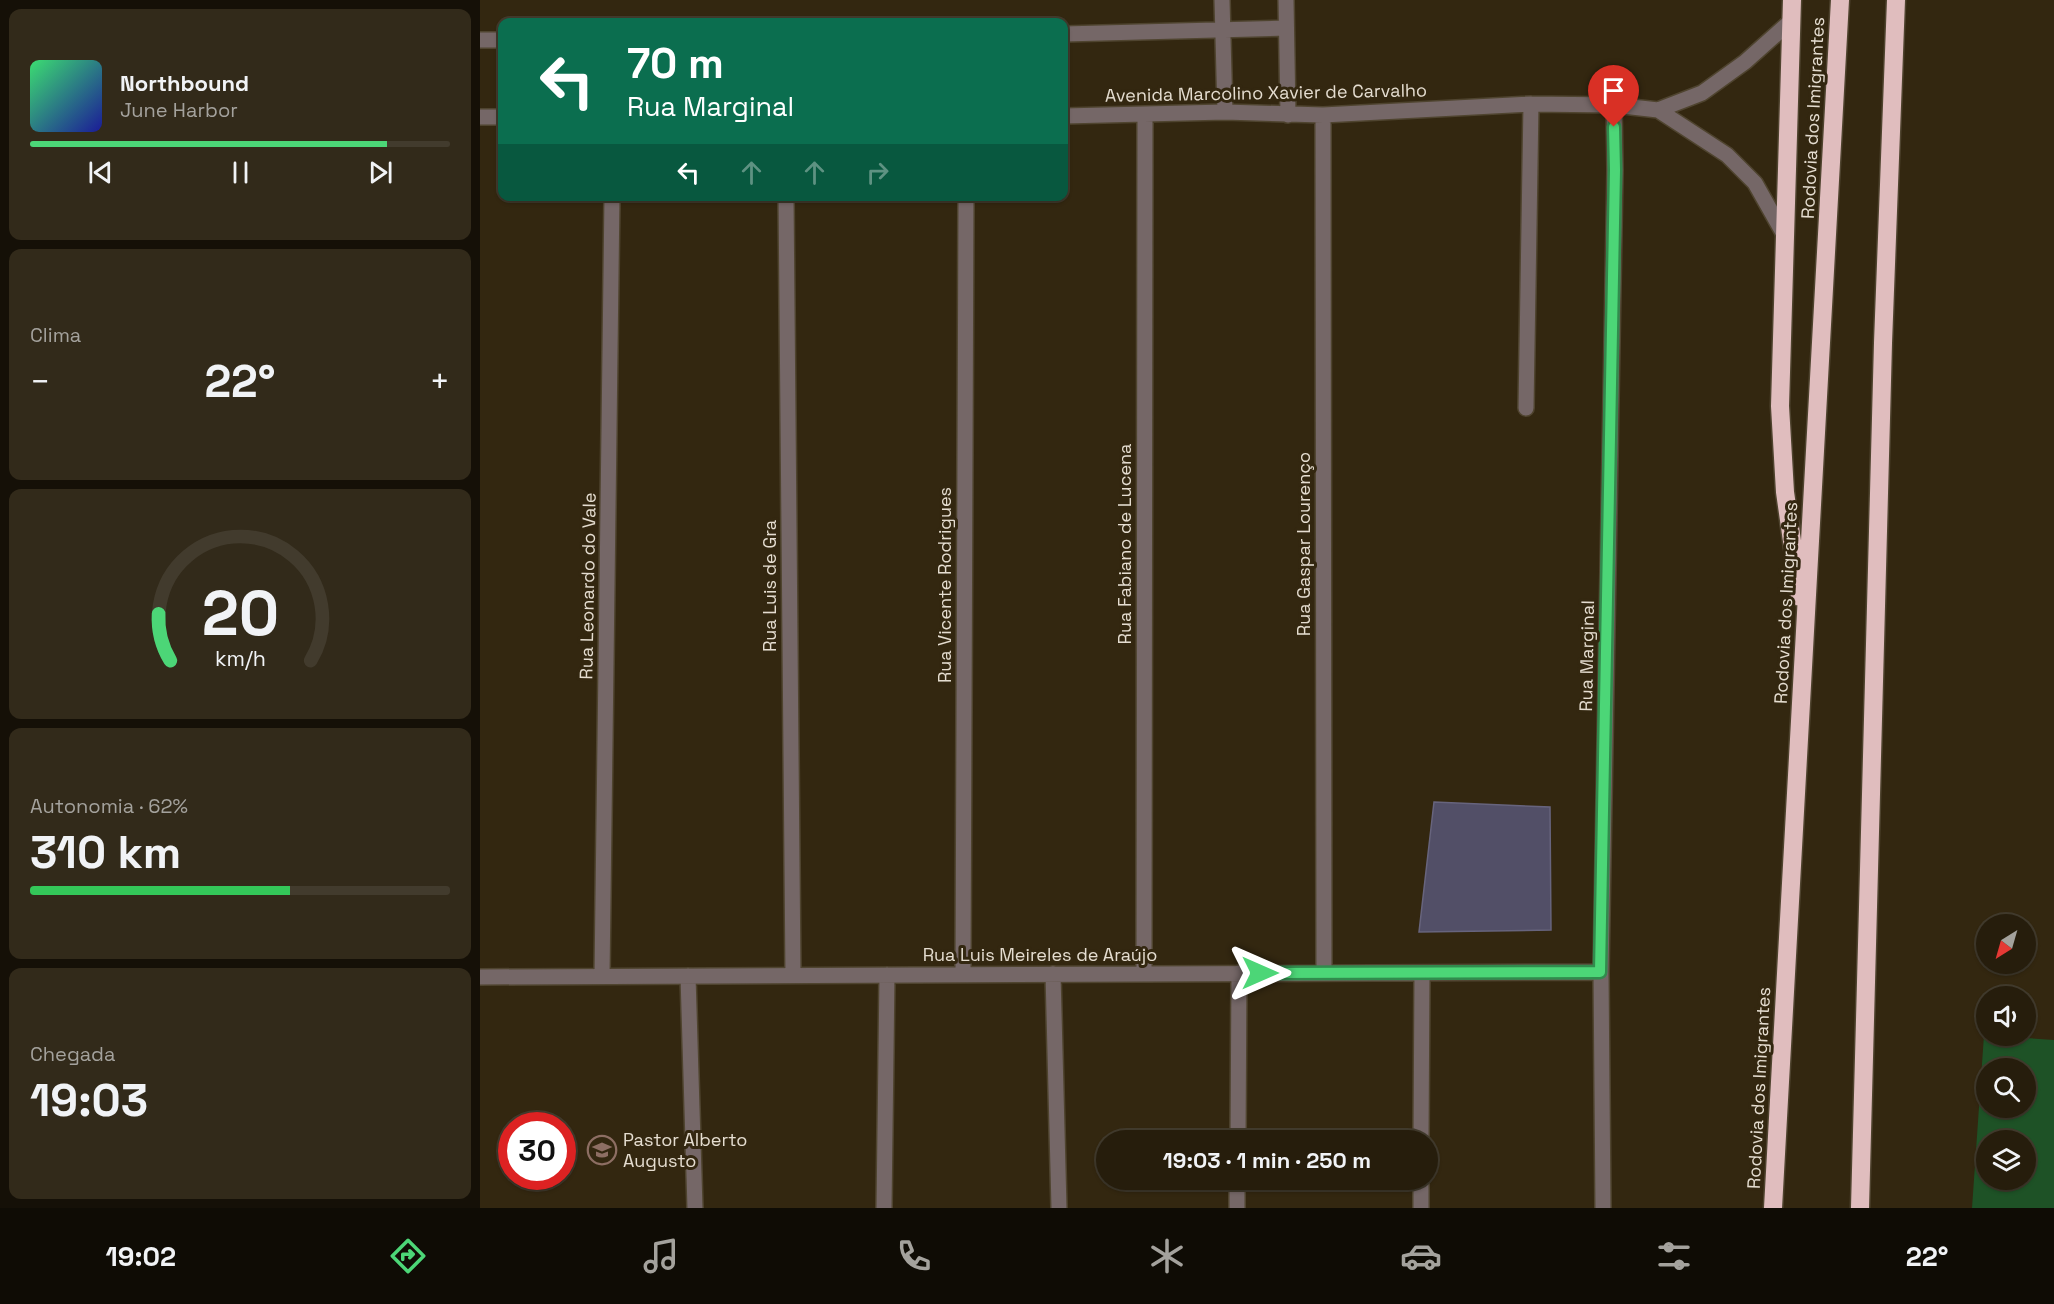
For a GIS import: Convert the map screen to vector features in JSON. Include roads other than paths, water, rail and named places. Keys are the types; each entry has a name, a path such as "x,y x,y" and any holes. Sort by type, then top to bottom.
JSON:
{"highway":[{"path":"1792,0 1780,406 1785,492 1805,637"},
{"name":"Rodovia dos Imigrantes","path":"1773,1208 1840,0"},
{"path":"1860,1208 1883,343 1896,0"}],"street":[{"path":"1222,0 1225,112"},
{"path":"1286,0 1288,115"},
{"path":"1658,110 1702,93 1745,62 1791,21"},
{"path":"1068,34 1286,28"},
{"path":"480,40 498,40"},
{"path":"1526,408 1531,104"},
{"name":"Avenida Marcolino Xavier de Carvalho","path":"1068,116 1225,112 1323,115 1531,104 1614,105 1658,110"},
{"name":"Rua Marginal","path":"1603,1208 1600,972 1615,182 1614,105"},
{"path":"1658,110 1727,155 1755,183 1785,236"},
{"name":"Rua Fabiano de Lucena","path":"1144,974 1145,115"},
{"name":"Rua Gaspar Lourenço","path":"1323,115 1324,973"},
{"path":"480,117 498,117"},
{"name":"Rua Leonardo do Vale","path":"602,976 612,201"},
{"name":"Rua Luis de Gra","path":"786,201 792,975"},
{"name":"Rua Vicente Rodrigues","path":"963,974 966,201"},
{"name":"Rua Luis Meireles de Araújo","path":"480,977 1600,972"},
{"path":"1421,1130 1422,973"},
{"path":"1053,974 1059,1208"},
{"path":"1238,1130 1239,974"},
{"path":"884,1208 887,975"},
{"path":"688,976 695,1208"},
{"path":"1237,1208 1238,1190"},
{"path":"1421,1190 1421,1208"}],"place":[{"name":"Pastor Alberto Augusto","path":"602,1150"}]}
